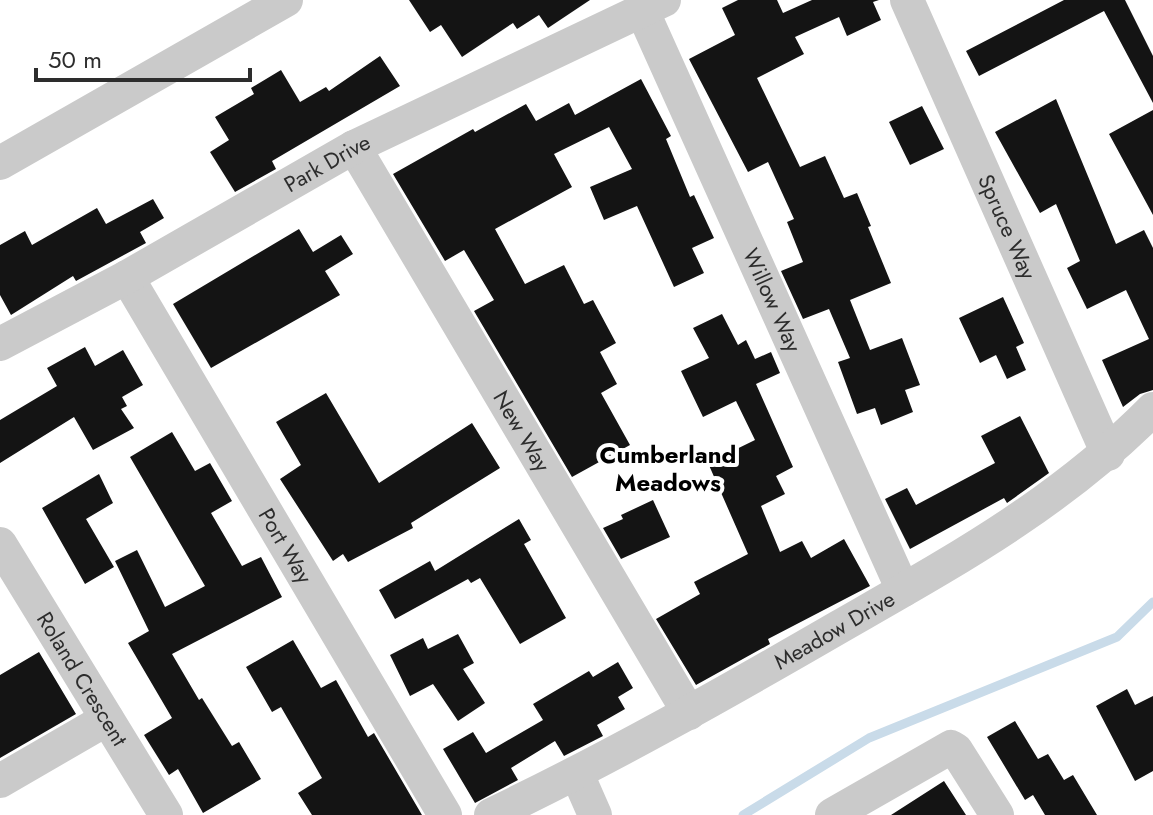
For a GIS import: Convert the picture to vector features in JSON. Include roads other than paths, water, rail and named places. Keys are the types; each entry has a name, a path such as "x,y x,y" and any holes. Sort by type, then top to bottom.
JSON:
{"street":[{"path":"0,163 286,0"},
{"name":"Spruce Way","path":"907,0 1108,454"},
{"name":"Park Drive","path":"0,344 127,277 354,147 653,5"},
{"name":"Willow Way","path":"653,5 903,590"},
{"name":"New Way","path":"354,147 689,713"},
{"name":"Port Way","path":"127,277 445,815"},
{"name":"Meadow Drive","path":"491,815 577,774 689,713 1009,528 1108,454 1153,409"},
{"name":"Roland Crescent","path":"0,544 166,815"},
{"path":"0,781 107,719"},
{"path":"832,815 951,747 956,750 997,815"},
{"path":"577,774 595,815"}],"waterway":[{"path":"743,815 869,738 1117,637 1153,602"}],"district":[{"name":"Cumberland Meadows","path":"668,468"}]}
